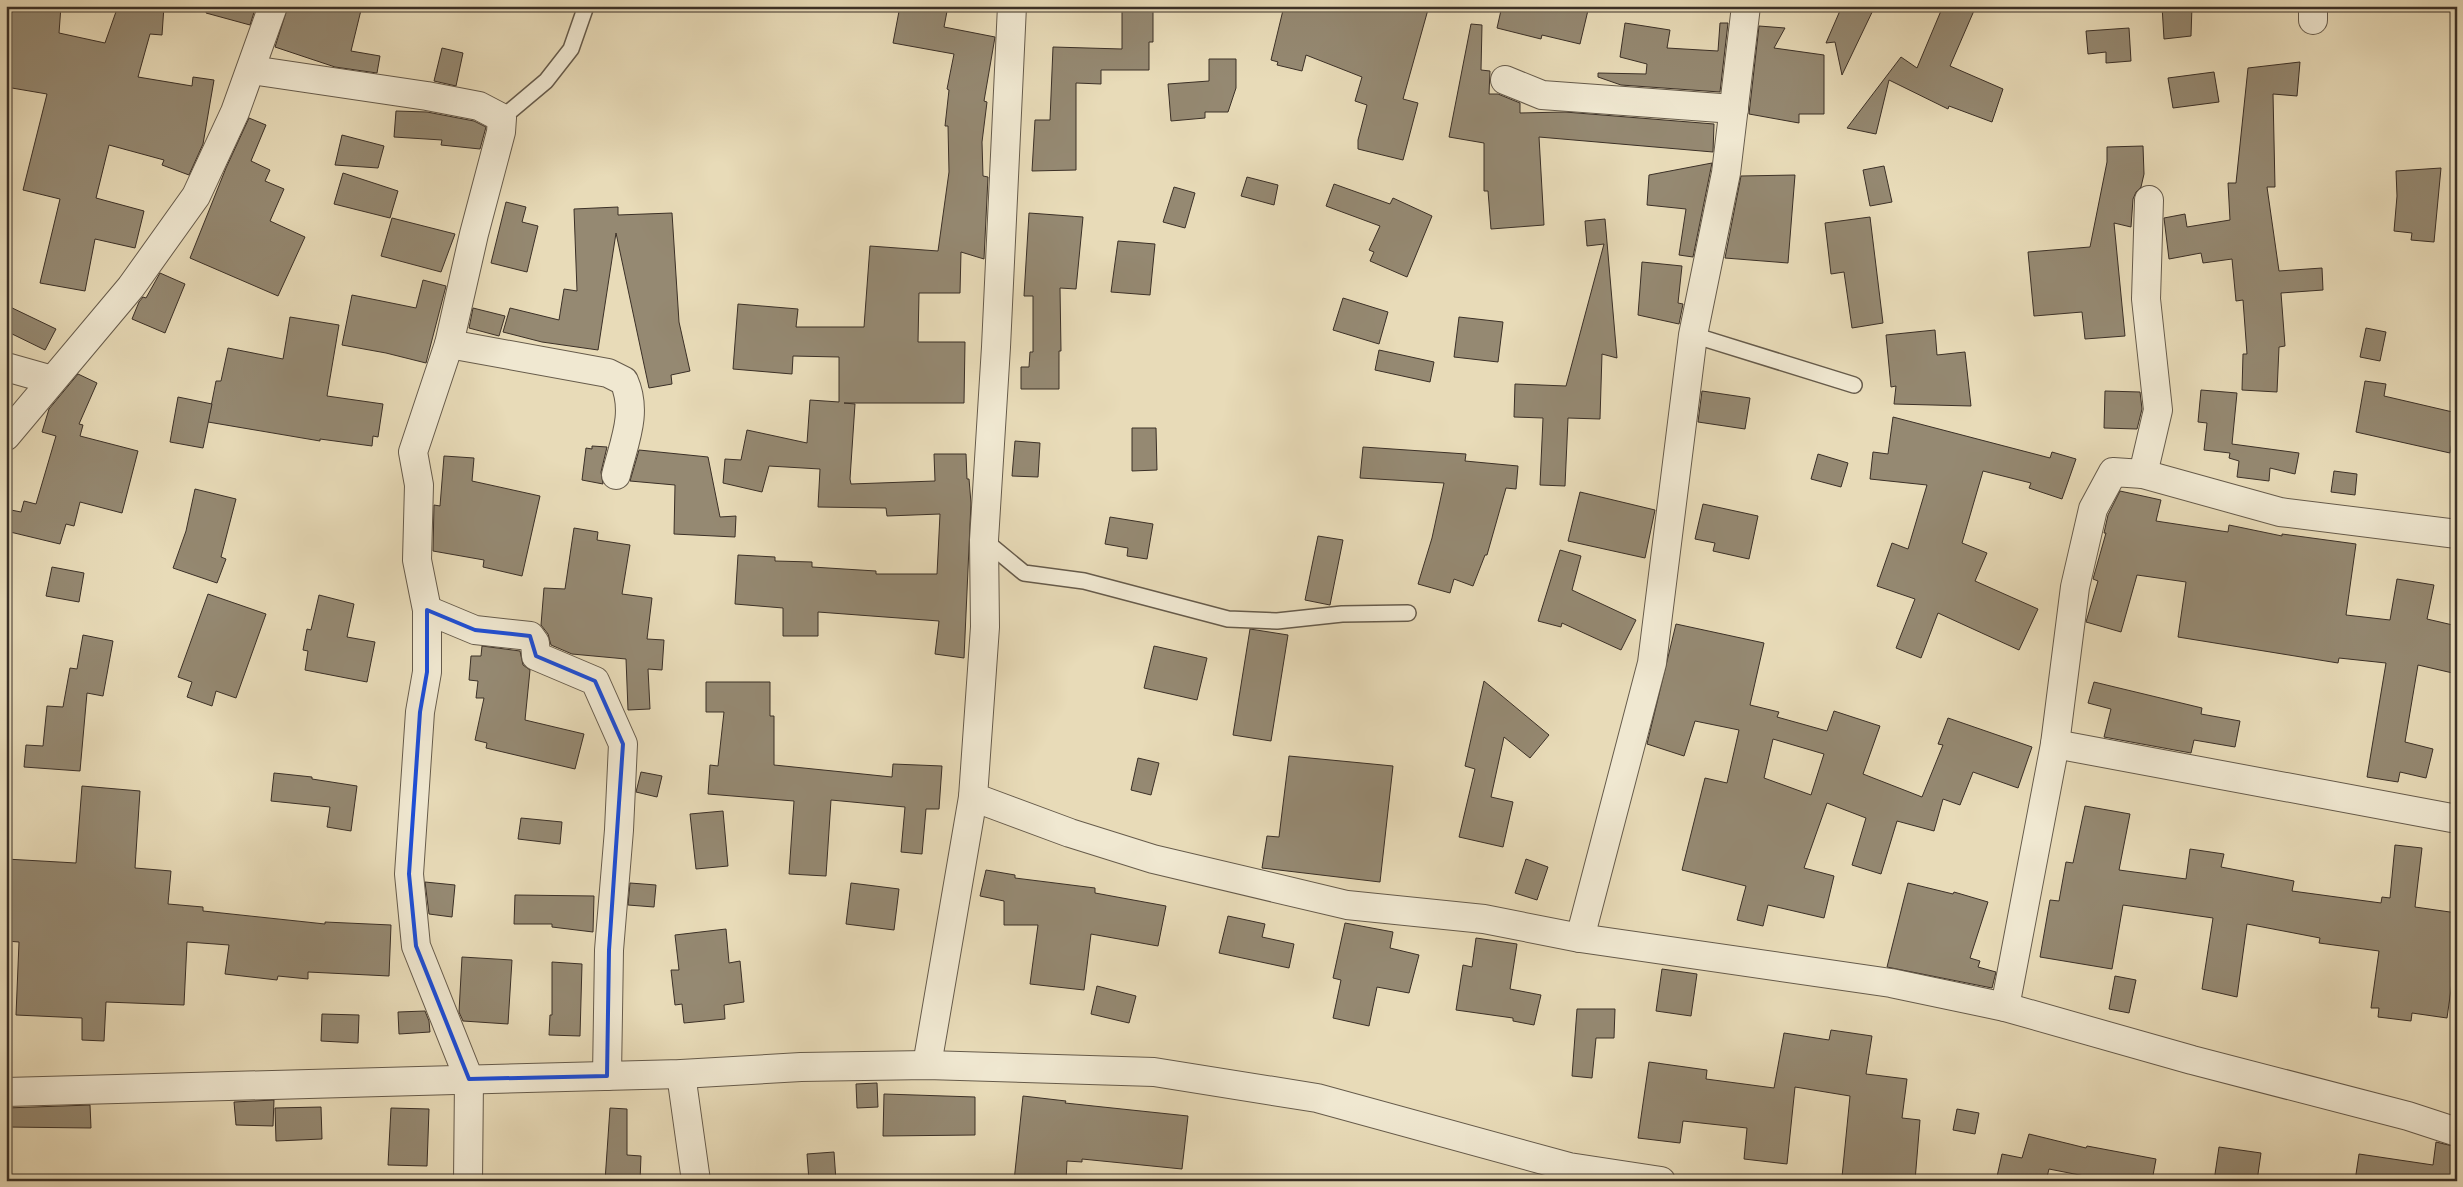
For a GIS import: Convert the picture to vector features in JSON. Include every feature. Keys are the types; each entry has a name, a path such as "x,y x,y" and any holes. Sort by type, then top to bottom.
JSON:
{"street":[{"path":"6,436 126,294 196,196 222,145 251,70 272,6"},
{"path":"927,1064 973,797 985,627 984,540 996,347 1012,6"},
{"path":"1580,938 1652,663 1693,335 1726,173 1746,6"},
{"path":"251,70 436,97 479,106 502,118 501,132 474,234 450,344 413,452 419,485 417,560 427,610 427,672 420,712 409,874 416,946 469,1079 468,1181"},
{"path":"1505,80 1542,95 1734,109"},
{"path":"2143,474 2158,410 2146,299 2149,200"},
{"path":"450,344 608,373 624,381 631,396 630,419 616,475"},
{"path":"6,367 52,380"},
{"path":"2005,1007 2055,744 2075,587 2093,509 2114,472 2143,474 2280,512 2457,534"},
{"path":"427,610 475,630 530,636 535,643 536,656 595,681 622,744 620,830 609,950 607,1076"},
{"path":"2055,744 2457,819"},
{"path":"973,797 1070,833 1153,859 1338,903 1484,919 1580,938 1891,983 2005,1007 2192,1060 2408,1116 2457,1132"},
{"path":"6,1092 681,1074 801,1067 927,1064 1164,1073 1317,1098 1570,1174 1661,1181"},
{"path":"681,1074 696,1181"}],"lane":[{"path":"502,118 546,81 571,49 586,6"},
{"path":"1693,335 1854,385"},
{"path":"984,540 1024,573 1084,581 1228,619 1277,621 1342,614 1408,613"}],"highlighted area":[{"path":"427,610 475,630 530,636 536,656 595,681 623,744 609,950 607,1076 469,1079 416,946 409,874 420,712 427,672"}],"building":[{"path":"6,6 61,6 59,33 105,43 118,6 164,6 162,35 150,34 138,77 192,86 193,77 214,80 203,144 189,175 162,165 164,160 109,145 96,198 144,211 135,248 95,239 85,291 40,283 60,199 23,190 47,94 6,87"},
{"path":"207,6 256,6 250,25 206,13"},
{"path":"288,6 362,6 351,51 380,56 377,73 335,67 275,47"},
{"path":"900,6 948,6 944,27 995,37 984,101 987,102 982,142 983,176 988,177 984,259 961,252 960,293 919,293 918,342 965,342 964,403 844,403 855,404 850,479 851,484 935,481 934,454 966,454 967,479 969,479 971,503 964,658 935,654 939,621 818,612 818,636 783,636 783,608 735,604 738,555 775,557 775,561 812,562 812,567 876,571 876,574 937,574 940,514 887,516 886,508 818,507 820,469 769,466 762,492 723,483 725,459 741,460 747,430 807,443 810,400 839,402 839,357 793,356 792,374 733,369 738,304 798,309 796,327 864,327 870,246 938,251 949,172 948,126 945,126 949,90 947,89 954,54 893,43"},
{"path":"1122,6 1153,6 1153,42 1149,42 1149,70 1101,70 1101,84 1076,83 1076,170 1032,171 1035,120 1050,120 1053,47 1122,49"},
{"path":"1284,6 1429,6 1403,99 1418,103 1403,160 1358,149 1358,140 1367,105 1355,101 1362,77 1306,55 1302,71 1277,65 1278,62 1271,60"},
{"path":"1502,6 1589,6 1580,44 1542,35 1541,39 1497,28"},
{"path":"1842,6 1875,6 1842,75 1835,42 1826,43"},
{"path":"1943,6 1976,6 1950,66 2003,89 1992,122 1949,106 1948,109 1889,80 1876,134 1847,128 1901,57 1917,68"},
{"path":"2162,6 2192,6 2191,36 2164,39"},
{"path":"1625,23 1670,30 1667,48 1718,51 1720,23 1728,23 1720,92 1621,85 1598,77 1598,73 1646,74 1647,64 1620,57"},
{"path":"1471,24 1482,25 1481,70 1490,71 1489,94 1498,94 1520,103 1520,113 1565,112 1714,124 1713,152 1539,137 1544,225 1491,229 1488,191 1484,191 1484,143 1449,137"},
{"path":"1759,26 1785,28 1774,48 1824,55 1824,114 1799,114 1799,123 1749,114"},
{"path":"2129,28 2131,61 2106,63 2106,52 2088,54 2086,31"},
{"path":"442,48 463,53 456,86 434,81"},
{"path":"1209,59 1236,59 1236,88 1228,112 1205,112 1205,118 1171,121 1168,84 1209,81"},
{"path":"2300,62 2297,96 2273,94 2275,187 2267,187 2279,271 2322,268 2323,290 2281,293 2285,346 2279,347 2277,392 2242,390 2243,354 2247,354 2243,300 2236,301 2232,259 2203,263 2201,253 2169,259 2164,218 2185,214 2187,227 2230,220 2228,183 2236,183 2248,68"},
{"path":"2214,72 2219,102 2173,108 2168,78"},
{"path":"396,111 427,112 474,121 486,127 480,149 441,145 442,140 394,137"},
{"path":"249,118 266,125 251,161 270,170 265,181 284,189 270,221 305,237 278,296 190,258 226,168"},
{"path":"342,135 384,146 378,168 335,165"},
{"path":"2143,146 2144,174 2141,187 2133,199 2131,227 2114,223 2125,336 2085,339 2082,312 2034,316 2028,252 2090,247 2107,162 2107,147"},
{"path":"1712,163 1693,257 1679,255 1686,209 1647,205 1649,175"},
{"path":"1884,166 1892,202 1870,206 1863,170"},
{"path":"2441,168 2434,242 2411,240 2412,233 2394,231 2397,196 2396,171"},
{"path":"343,173 398,191 390,218 334,204"},
{"path":"1795,175 1788,263 1725,258 1741,176"},
{"path":"1247,177 1278,185 1274,205 1241,196"},
{"path":"1334,184 1390,204 1393,198 1432,216 1407,277 1370,261 1374,252 1369,250 1380,226 1326,206"},
{"path":"1174,187 1195,193 1185,228 1163,222"},
{"path":"506,202 526,207 522,222 538,226 527,272 491,263"},
{"path":"618,207 618,215 672,213 679,322 690,371 671,375 672,384 649,388 616,233 598,350 542,342 503,332 510,308 559,320 564,289 577,291 574,209"},
{"path":"1029,213 1083,217 1076,289 1060,288 1061,351 1059,351 1059,389 1021,389 1021,367 1029,367 1030,352 1033,352 1033,296 1024,296"},
{"path":"1870,217 1883,323 1852,328 1844,272 1831,274 1825,223"},
{"path":"392,218 455,234 441,272 381,256"},
{"path":"1605,219 1617,358 1602,354 1600,419 1568,418 1565,486 1540,485 1543,418 1514,417 1515,384 1566,386 1604,244 1587,246 1585,221"},
{"path":"1118,241 1155,244 1150,295 1111,292"},
{"path":"1642,262 1682,266 1678,303 1683,304 1679,324 1638,315"},
{"path":"160,273 185,284 165,333 132,319 139,302 143,297 146,298"},
{"path":"423,280 446,286 426,363 342,345 352,295 416,308"},
{"path":"1343,298 1388,312 1379,344 1333,330"},
{"path":"6,305 56,329 45,350 6,331"},
{"path":"473,308 505,316 499,336 469,328"},
{"path":"290,317 339,325 327,396 383,404 378,437 373,436 372,446 320,439 320,441 208,422 216,381 221,381 228,348 283,359"},
{"path":"1459,317 1503,322 1498,362 1454,357"},
{"path":"2366,328 2386,332 2380,361 2360,357"},
{"path":"1935,330 1937,355 1965,352 1971,406 1894,404 1896,386 1891,387 1886,335"},
{"path":"1379,350 1434,362 1430,382 1375,370"},
{"path":"78,374 97,383 79,424 83,425 80,436 138,451 122,513 80,502 74,526 66,524 60,544 6,531 6,509 21,512 24,501 36,504 56,436 42,432 49,409"},
{"path":"2365,381 2386,384 2384,396 2457,413 2450,453 2356,432"},
{"path":"2201,390 2237,393 2232,444 2299,453 2295,474 2270,468 2269,481 2237,477 2239,461 2229,458 2230,453 2204,450 2207,423 2198,422"},
{"path":"1702,391 1750,398 1745,429 1698,422"},
{"path":"2105,391 2140,392 2142,409 2137,429 2104,428"},
{"path":"178,397 212,404 203,448 170,442"},
{"path":"1893,417 2050,458 2052,452 2076,459 2062,499 2029,488 2031,483 1983,471 1962,543 1987,553 1975,581 2038,609 2019,650 1938,613 1921,658 1896,648 1915,599 1877,586 1892,543 1908,549 1927,485 1870,479 1873,452 1888,454"},
{"path":"1132,428 1156,428 1157,470 1132,471"},
{"path":"1015,441 1040,443 1038,477 1012,476"},
{"path":"592,446 607,447 601,472 603,484 582,480 586,448 592,449"},
{"path":"1363,447 1466,454 1465,461 1518,466 1516,489 1506,488 1487,555 1485,555 1473,586 1454,579 1450,593 1418,584 1432,538 1444,483 1360,478"},
{"path":"639,450 708,457 720,517 736,516 735,537 674,534 675,485 630,481"},
{"path":"1818,454 1848,463 1841,487 1811,479"},
{"path":"444,456 474,458 472,481 540,496 522,576 483,567 484,560 433,551 434,505 440,506"},
{"path":"2334,471 2357,474 2355,495 2331,492"},
{"path":"195,489 236,499 221,557 226,559 217,583 173,568 186,531"},
{"path":"2120,491 2161,500 2156,521 2228,532 2229,525 2282,536 2282,534 2356,544 2346,615 2390,620 2397,579 2434,585 2427,619 2457,626 2457,674 2418,665 2405,742 2433,749 2426,778 2400,772 2398,782 2367,777 2386,663 2339,658 2338,663 2178,637 2186,582 2137,575 2121,632 2086,622 2098,581 2093,579 2106,533 2104,533 2108,515"},
{"path":"1580,492 1655,510 1645,558 1568,541"},
{"path":"1703,504 1758,516 1749,559 1713,551 1715,543 1695,539"},
{"path":"1110,517 1153,524 1147,559 1127,556 1128,548 1105,544"},
{"path":"574,528 598,532 597,540 630,545 622,594 652,598 647,639 664,640 662,670 648,669 650,709 628,710 626,659 572,654 551,645 548,634 541,625 544,588 565,589"},
{"path":"1318,536 1343,540 1330,605 1305,600"},
{"path":"1560,550 1581,556 1572,590 1636,620 1621,650 1562,623 1561,627 1538,621"},
{"path":"52,567 84,573 79,602 46,596"},
{"path":"208,594 266,614 236,698 216,691 212,706 187,697 192,682 178,677"},
{"path":"319,595 354,604 347,637 375,642 367,682 305,670 308,651 303,650 307,629 311,630"},
{"path":"1676,624 1764,643 1750,705 1779,712 1777,717 1827,731 1834,711 1880,726 1863,774 1922,797 1943,745 1938,744 1948,718 2032,747 2018,788 1973,772 1960,805 1943,799 1934,831 1897,821 1881,874 1852,865 1866,818 1827,803 1804,868 1834,876 1824,918 1768,905 1763,926 1737,920 1746,886 1682,870 1705,778 1727,783 1739,730 1695,721 1684,756 1647,744","holes":["1773,739 1824,754 1811,795 1764,778"]},
{"path":"1250,629 1288,635 1271,741 1233,735"},
{"path":"83,635 113,641 103,696 87,693 80,771 24,767 26,745 43,746 47,706 63,707 70,668 77,669"},
{"path":"482,646 520,651 523,665 530,670 525,720 584,734 575,769 486,748 487,743 475,740 484,698 476,698 478,681 469,680 471,656 481,656"},
{"path":"1154,646 1207,658 1197,700 1144,688"},
{"path":"1484,681 1549,735 1530,758 1504,737 1491,797 1513,802 1503,847 1459,837 1475,769 1465,766"},
{"path":"706,682 770,682 770,716 774,716 774,765 892,777 893,764 942,766 939,809 926,809 922,854 901,852 905,807 831,800 826,876 789,874 794,801 708,794 710,765 718,766 724,712 706,712"},
{"path":"2094,682 2202,708 2201,714 2240,721 2235,747 2194,740 2191,753 2104,737 2111,709 2088,703"},
{"path":"1289,756 1393,766 1380,882 1262,868 1267,836 1279,837"},
{"path":"1138,758 1159,763 1151,795 1131,790"},
{"path":"641,772 662,776 657,797 636,792"},
{"path":"274,773 312,777 312,779 357,786 351,831 327,827 330,807 271,801"},
{"path":"82,786 140,791 135,868 171,871 168,904 203,907 203,911 325,924 325,922 391,925 389,976 308,972 308,979 278,976 277,980 225,974 229,945 187,942 184,1005 106,1002 104,1041 82,1040 82,1018 16,1015 19,942 6,941 6,859 76,863"},
{"path":"2085,806 2130,814 2119,870 2186,879 2190,849 2224,854 2221,867 2294,881 2292,891 2381,903 2382,897 2390,898 2395,845 2422,848 2415,907 2457,913 2457,968 2454,968 2447,1018 2412,1013 2411,1021 2378,1017 2379,1008 2371,1008 2379,951 2319,943 2320,938 2247,924 2237,997 2202,989 2213,918 2123,905 2112,969 2040,957 2050,900 2059,901 2066,862 2073,863"},
{"path":"723,811 728,866 696,869 690,814"},
{"path":"521,818 562,822 560,844 518,839"},
{"path":"1526,859 1548,867 1537,900 1515,893"},
{"path":"986,870 1015,875 1015,878 1095,888 1095,893 1166,906 1158,946 1091,934 1084,990 1030,984 1038,925 1004,925 1004,901 980,896"},
{"path":"425,882 455,885 452,917 429,914"},
{"path":"630,883 656,885 654,907 628,905"},
{"path":"851,883 899,889 894,930 846,924"},
{"path":"1908,883 1953,894 1954,892 1988,902 1970,958 1980,961 1978,967 1996,972 1992,988 1887,967"},
{"path":"515,895 594,896 593,932 552,927 552,924 514,924"},
{"path":"1228,916 1265,924 1262,937 1294,944 1289,968 1219,953"},
{"path":"1345,923 1393,932 1390,948 1419,955 1409,993 1377,987 1369,1026 1333,1018 1341,980 1333,978"},
{"path":"726,929 729,963 740,961 744,1002 724,1005 725,1019 684,1023 682,1004 675,1005 671,970 679,970 675,935"},
{"path":"1476,938 1517,944 1510,989 1541,995 1534,1025 1513,1021 1513,1018 1456,1010 1463,965 1472,967"},
{"path":"462,957 512,960 508,1024 463,1021 459,1012"},
{"path":"552,962 582,964 580,1036 549,1035 550,1015 552,1015"},
{"path":"1662,969 1697,974 1691,1016 1656,1011"},
{"path":"2115,976 2136,980 2129,1013 2109,1009"},
{"path":"1097,986 1136,996 1129,1023 1091,1014"},
{"path":"1577,1009 1615,1009 1614,1038 1596,1038 1592,1078 1572,1076"},
{"path":"425,1011 429,1021 430,1032 399,1034 398,1012"},
{"path":"322,1014 359,1015 358,1043 321,1041"},
{"path":"1831,1030 1872,1036 1866,1074 1907,1079 1902,1118 1920,1120 1915,1181 1882,1181 1842,1177 1850,1096 1795,1087 1787,1164 1744,1159 1747,1128 1683,1121 1680,1143 1638,1138 1649,1062 1707,1070 1706,1079 1774,1088 1784,1033 1829,1040"},
{"path":"877,1083 878,1107 857,1108 856,1084"},
{"path":"884,1094 975,1097 975,1135 883,1136"},
{"path":"1023,1096 1066,1101 1065,1103 1188,1116 1182,1169 1082,1159 1082,1162 1067,1161 1066,1181 1014,1181"},
{"path":"274,1100 273,1126 236,1125 234,1102"},
{"path":"90,1105 91,1128 6,1127 6,1108"},
{"path":"321,1107 322,1139 276,1141 275,1108"},
{"path":"391,1108 429,1109 427,1166 388,1165"},
{"path":"610,1108 627,1109 627,1155 641,1156 640,1181 605,1181"},
{"path":"1957,1109 1979,1113 1975,1134 1953,1130"},
{"path":"2029,1134 2086,1148 2087,1146 2156,1159 2152,1181 2110,1181 2049,1169 2046,1181 1996,1181 2002,1154 2022,1158"},
{"path":"2436,1142 2457,1147 2457,1181 2355,1181 2359,1154 2433,1165"},
{"path":"2219,1147 2261,1153 2257,1181 2214,1181"},
{"path":"834,1152 836,1181 809,1181 807,1154"}]}
